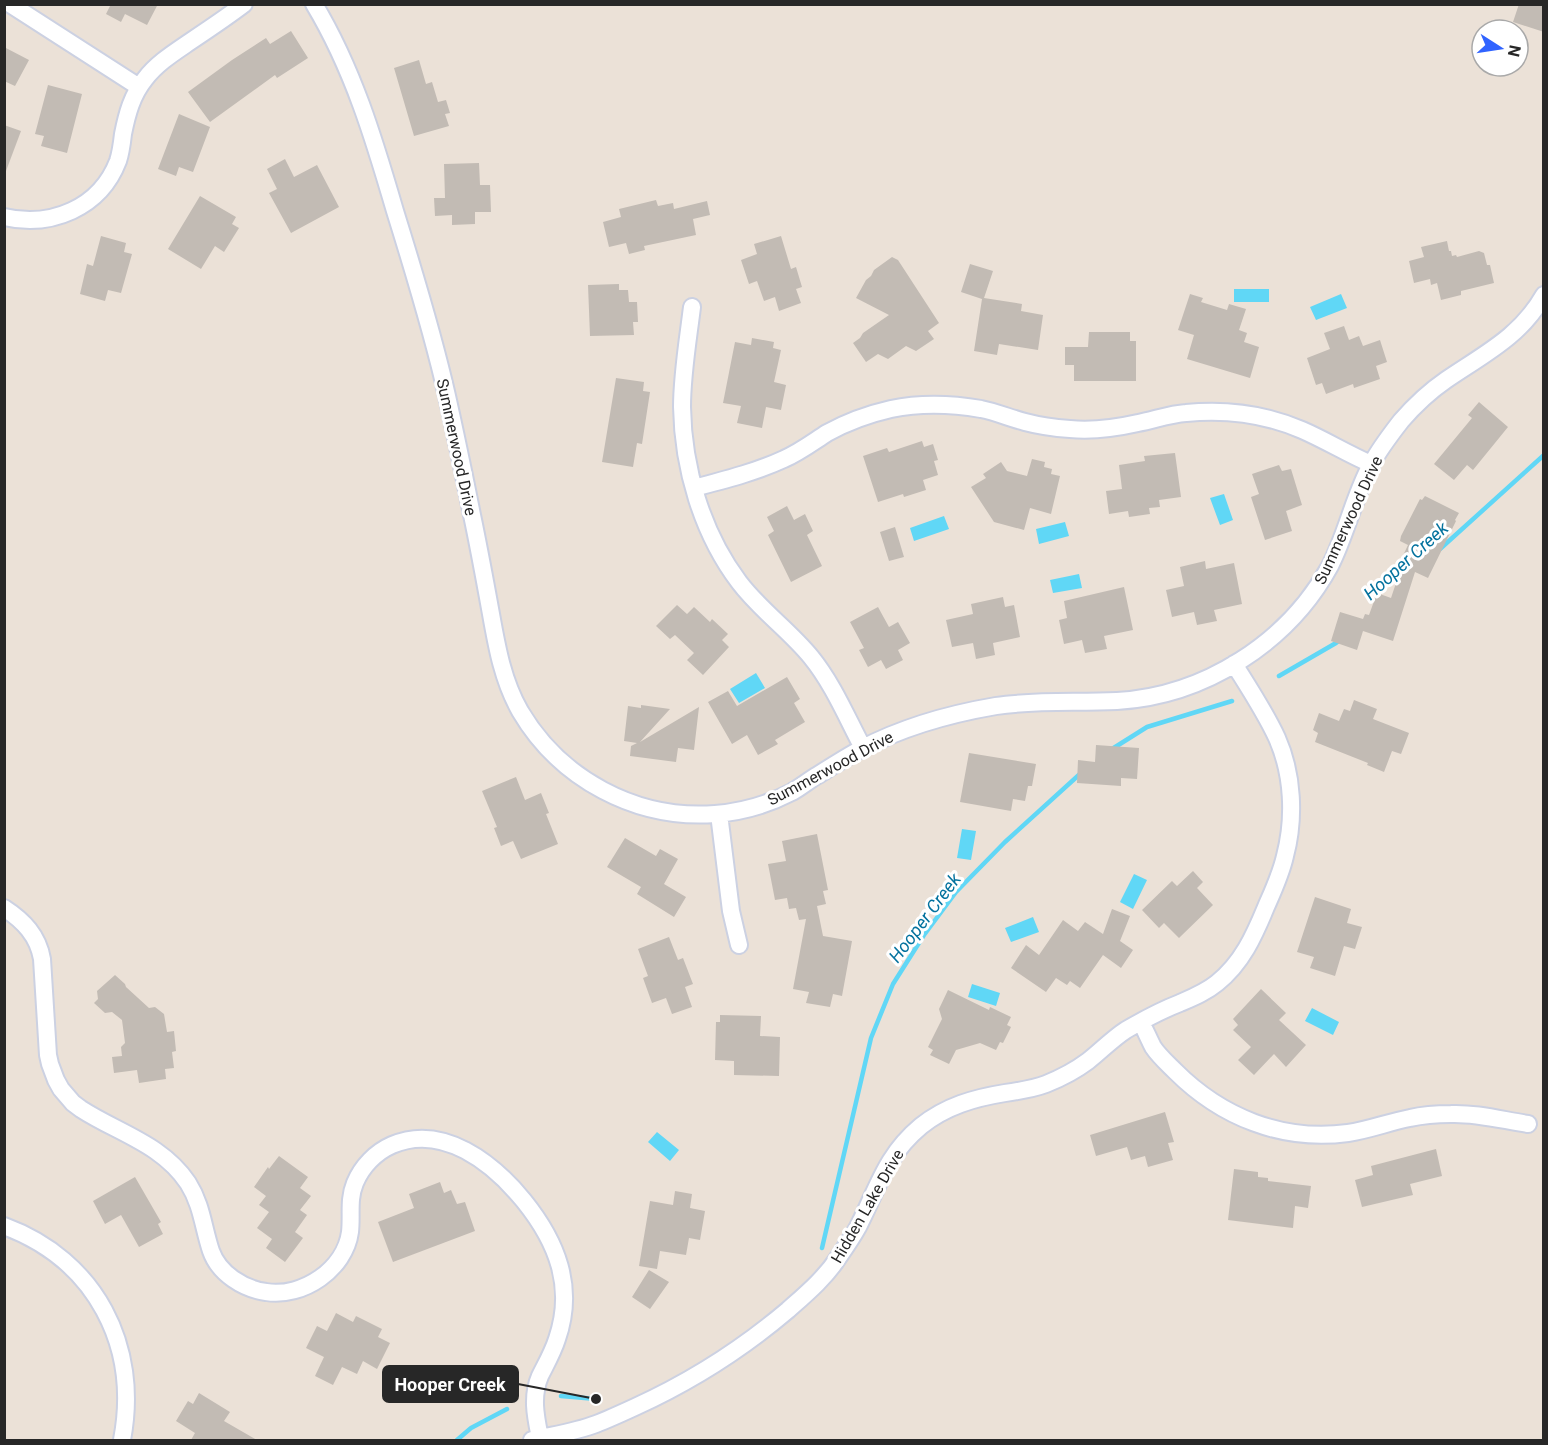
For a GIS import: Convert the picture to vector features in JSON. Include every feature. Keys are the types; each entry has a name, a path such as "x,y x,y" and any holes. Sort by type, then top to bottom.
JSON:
{"street":[{"path":"10,4 139,87"},
{"path":"4,217 35,221 50,219 79,207 92,198 107,181 118,162 129,110 146,77 167,58 244,4"},
{"name":"Summerwood Drive","path":"314,4 339,49 363,106 411,264 446,393 474,522 498,653 512,695 532,729 547,747 580,777 623,800 649,808 695,815 719,814 746,809 794,791 863,748 891,735 949,716 1015,703 1147,698 1195,683 1234,664 1281,630 1317,587 1331,562 1371,464 1403,418 1442,383 1504,342 1526,319 1544,295"},
{"path":"692,307 682,408 688,461 694,488 708,526 726,563 749,595 820,669 863,748"},
{"path":"694,488 786,458 849,422 871,414 917,405 972,408 1049,427 1073,429 1116,427 1184,413 1233,412 1256,415 1280,422 1371,464"},
{"name":"Hidden Lake Drive","path":"536,1439 597,1424 676,1387 719,1361 778,1318 810,1291 836,1262 858,1227 875,1187 892,1158 900,1146 924,1123 963,1102 1033,1088 1061,1077 1089,1060 1111,1041 1141,1022 1201,994 1225,976 1236,964 1257,929 1279,878 1286,855 1292,805 1290,782 1277,737 1234,664"},
{"path":"719,814 731,911 739,945"},
{"path":"4,908 30,930 40,948 48,1055 52,1073 61,1089 81,1109 151,1147 170,1161 196,1198 217,1262 224,1271 243,1285 268,1293 282,1293 297,1290 325,1275 342,1254 348,1242 350,1205 355,1183 370,1160 395,1144 410,1139 424,1138 455,1145 486,1164 516,1192 551,1240 561,1268 563,1283 564,1313 561,1328 539,1378 535,1396 536,1439"},
{"path":"1141,1022 1160,1055 1199,1094 1234,1115 1272,1128 1311,1134 1345,1133 1410,1118 1453,1114 1475,1115 1528,1124"},
{"path":"4,1226 31,1237 58,1256 85,1281 102,1307 113,1327 124,1368 127,1405 122,1440"}],"water":[{"path":"1234,289 1269,289 1269,302 1234,302"},
{"path":"1341,294 1347,308 1316,320 1310,307"},
{"path":"1224,494 1233,520 1220,525 1210,498"},
{"path":"944,516 949,529 914,541 910,528"},
{"path":"1065,522 1069,536 1039,544 1036,529"},
{"path":"1079,574 1082,588 1053,593 1050,580"},
{"path":"756,673 765,688 739,703 730,689"},
{"path":"962,829 976,831 971,860 957,858"},
{"path":"1134,874 1147,880 1133,909 1120,902"},
{"path":"1033,917 1039,932 1011,942 1005,928"},
{"path":"972,984 1000,993 996,1006 968,997"},
{"path":"1312,1008 1339,1022 1333,1035 1305,1021"},
{"path":"657,1132 679,1150 670,1161 648,1142"}],"building":[{"path":"108,4 158,4 147,25 125,14 121,22 106,14 110,6"},
{"path":"1519,4 1544,4 1544,32 1530,27 1530,18 1514,18"},
{"path":"291,31 308,58 277,78 275,75 210,122 188,92 266,38 270,44"},
{"path":"4,47 29,60 15,86 4,81"},
{"path":"419,60 426,84 432,82 438,102 446,100 450,113 445,114 449,126 414,136 394,68"},
{"path":"48,85 82,94 67,153 41,146 44,136 35,134"},
{"path":"179,114 210,127 193,172 179,167 176,176 158,169"},
{"path":"4,125 21,131 6,171 4,171"},
{"path":"285,159 294,177 317,165 339,207 291,233 269,193 277,189 267,169"},
{"path":"479,163 480,185 490,185 491,212 475,212 475,224 452,225 452,215 435,216 434,198 445,198 444,164"},
{"path":"200,196 236,217 232,224 239,228 224,252 215,246 201,269 168,249"},
{"path":"656,200 658,206 673,203 674,209 707,201 710,215 693,219 696,235 644,246 645,250 629,254 626,243 609,247 603,222 621,217 619,209"},
{"path":"101,236 126,243 124,252 132,254 121,293 108,290 105,301 80,294 87,264 93,266"},
{"path":"781,236 791,269 796,267 802,287 796,289 801,303 779,311 775,297 764,301 757,281 749,284 741,260 757,254 754,244"},
{"path":"1447,241 1452,256 1457,257 1479,251 1484,253 1487,265 1490,265 1494,283 1461,291 1461,295 1441,300 1437,283 1431,285 1430,279 1414,283 1409,261 1424,257 1421,247"},
{"path":"892,257 898,260 939,323 928,331 934,339 916,351 906,346 888,359 878,354 866,362 853,343 889,315 856,298 874,270"},
{"path":"970,264 993,271 984,298 1022,304 1021,311 1043,315 1038,350 999,344 997,355 974,351 982,299 961,292"},
{"path":"619,284 619,290 628,290 629,302 637,302 638,322 633,322 634,335 590,336 588,285"},
{"path":"1190,294 1203,298 1201,302 1227,310 1229,304 1246,309 1239,330 1247,333 1244,342 1259,347 1250,378 1187,359 1194,335 1178,330"},
{"path":"1344,326 1349,340 1359,336 1363,346 1380,340 1387,362 1376,366 1380,379 1354,388 1353,384 1326,394 1322,383 1316,385 1307,358 1330,349 1324,333"},
{"path":"1089,332 1130,332 1130,341 1136,341 1136,381 1074,381 1074,365 1065,365 1065,347 1088,347"},
{"path":"752,338 774,342 773,348 781,350 774,382 786,385 781,410 766,407 762,428 737,423 741,406 723,403 735,342 751,345"},
{"path":"616,378 644,382 643,391 650,392 642,444 637,443 633,467 602,462"},
{"path":"1479,402 1508,427 1473,470 1467,465 1454,480 1434,464 1472,418 1468,415"},
{"path":"922,441 924,447 933,444 938,460 934,461 938,475 923,480 926,490 878,502 863,456 887,448 889,452"},
{"path":"1175,453 1181,497 1159,500 1160,507 1149,508 1150,514 1129,517 1128,511 1109,514 1106,491 1122,489 1119,465 1145,461 1144,456"},
{"path":"1032,459 1045,462 1044,467 1052,469 1051,474 1060,476 1051,514 1030,508 1024,530 994,522 971,487 986,478 983,474 1001,462 1007,471 1027,476"},
{"path":"1279,465 1282,471 1291,469 1302,505 1286,511 1292,531 1265,540 1251,497 1259,494 1252,474"},
{"path":"1425,496 1459,513 1428,578 1415,572 1393,641 1363,631 1357,650 1331,641 1340,612 1363,619 1365,614 1369,615 1377,593 1391,598 1402,565 1399,564 1408,545 1400,541 1401,536 1420,499 1422,500"},
{"path":"787,506 794,520 805,514 813,531 807,535 822,566 791,582 768,535 774,531 767,517"},
{"path":"895,527 904,557 889,561 880,532"},
{"path":"1205,561 1206,569 1234,563 1242,604 1214,610 1217,621 1197,625 1194,612 1172,617 1166,590 1184,586 1180,567"},
{"path":"1124,587 1133,630 1104,636 1107,649 1085,653 1082,640 1064,644 1059,620 1067,618 1064,601"},
{"path":"1003,597 1005,607 1014,605 1020,637 993,643 995,655 976,659 973,643 952,647 946,620 973,614 971,604"},
{"path":"677,605 687,614 694,607 728,634 722,640 729,647 703,675 687,660 694,653 675,635 670,639 656,626"},
{"path":"878,607 889,627 898,622 910,643 898,650 903,660 886,669 881,660 868,667 859,650 864,648 850,622"},
{"path":"787,677 800,699 794,703 805,722 775,740 778,744 758,755 747,735 732,744 708,702 728,691 737,706"},
{"path":"1354,700 1377,709 1373,719 1409,733 1401,754 1392,751 1384,772 1367,765 1368,763 1315,742 1318,733 1313,730 1319,713 1339,721 1344,709 1350,711"},
{"path":"641,705 670,709 640,742 699,707 694,750 678,748 676,762 630,756 631,746 637,743 624,741 628,706 641,708"},
{"path":"1096,745 1139,748 1137,779 1121,778 1121,786 1077,783 1078,760 1095,762"},
{"path":"969,753 1036,764 1032,786 1028,786 1025,801 1013,799 1011,811 960,802"},
{"path":"516,777 525,800 541,793 549,813 546,814 558,844 521,859 513,841 501,846 494,828 497,827 482,791"},
{"path":"817,834 828,890 823,891 826,904 817,906 823,936 852,941 842,996 833,994 830,1007 806,1003 809,992 793,989 806,919 799,920 796,908 789,909 787,898 775,900 768,864 786,861 782,841"},
{"path":"625,838 656,856 660,849 678,859 664,884 686,897 674,917 637,894 641,887 607,867"},
{"path":"1193,871 1203,882 1197,888 1213,905 1179,938 1164,923 1159,928 1142,910 1172,881 1177,886"},
{"path":"1315,897 1351,909 1347,923 1362,927 1355,949 1344,946 1335,976 1310,968 1314,957 1297,952"},
{"path":"1112,909 1130,916 1120,941 1133,950 1121,968 1103,955 1080,988 1070,981 1067,985 1056,978 1046,992 1011,968 1026,945 1039,955 1063,920 1078,931 1085,922 1103,934"},
{"path":"669,937 678,960 683,958 693,984 685,987 692,1007 672,1014 666,998 652,1003 643,978 648,976 638,949"},
{"path":"115,975 149,1008 155,1007 164,1014 167,1032 174,1031 176,1051 172,1052 174,1068 165,1069 166,1079 139,1083 137,1070 114,1073 112,1057 122,1056 121,1047 125,1043 122,1020 112,1012 105,1013 94,1003 98,999 97,991"},
{"path":"1261,989 1286,1013 1279,1020 1306,1045 1286,1067 1274,1054 1254,1075 1238,1060 1251,1047 1233,1030 1238,1025 1233,1019"},
{"path":"948,990 989,1010 990,1007 1011,1017 1007,1025 1011,1027 1003,1043 1000,1042 996,1050 980,1043 956,1050 949,1064 930,1055 933,1050 928,1047 942,1019 939,1009"},
{"path":"720,1015 761,1016 760,1036 780,1037 779,1076 734,1075 734,1061 715,1060 716,1022 720,1022"},
{"path":"1165,1112 1174,1142 1168,1143 1173,1160 1148,1167 1145,1156 1131,1160 1127,1147 1096,1156 1090,1135"},
{"path":"1436,1149 1442,1176 1410,1184 1413,1195 1362,1207 1355,1180 1373,1175 1371,1166"},
{"path":"279,1156 308,1177 300,1188 311,1196 300,1210 307,1215 295,1232 303,1238 285,1262 266,1248 272,1239 257,1228 269,1212 259,1205 266,1196 254,1187"},
{"path":"1234,1169 1258,1172 1258,1177 1268,1178 1268,1181 1311,1186 1308,1208 1295,1206 1293,1228 1228,1220"},
{"path":"135,1177 161,1222 158,1224 163,1234 139,1247 121,1215 105,1224 93,1201"},
{"path":"440,1182 444,1193 451,1190 457,1204 465,1202 475,1231 393,1262 378,1222 414,1208 409,1194"},
{"path":"675,1191 692,1194 690,1208 705,1211 700,1240 689,1238 686,1255 660,1251 657,1269 639,1266 650,1201 673,1205"},
{"path":"649,1270 669,1282 650,1309 632,1297"},
{"path":"336,1313 353,1322 356,1316 382,1329 378,1337 390,1343 377,1369 363,1361 357,1374 342,1367 333,1385 315,1376 324,1357 306,1348 317,1326 327,1331"},
{"path":"199,1393 230,1412 224,1421 257,1440 191,1440 195,1433 176,1421 188,1401 193,1404"}],"waterway":[{"name":"Hooper Creek","path":"1440,549 1544,455"},
{"name":"Hooper Creek","path":"1279,676 1341,639"},
{"name":"Hooper Creek","path":"1112,749 1147,727 1232,701"},
{"name":"Hooper Creek","path":"822,1248 871,1038 893,984 924,935 956,892 1005,842 1081,773"},
{"name":"Hooper Creek","path":"561,1396 596,1399"},
{"name":"Hooper Creek","path":"457,1440 471,1428 507,1409"}],"place":[{"name":"Hooper Creek","path":"596,1399"}]}
